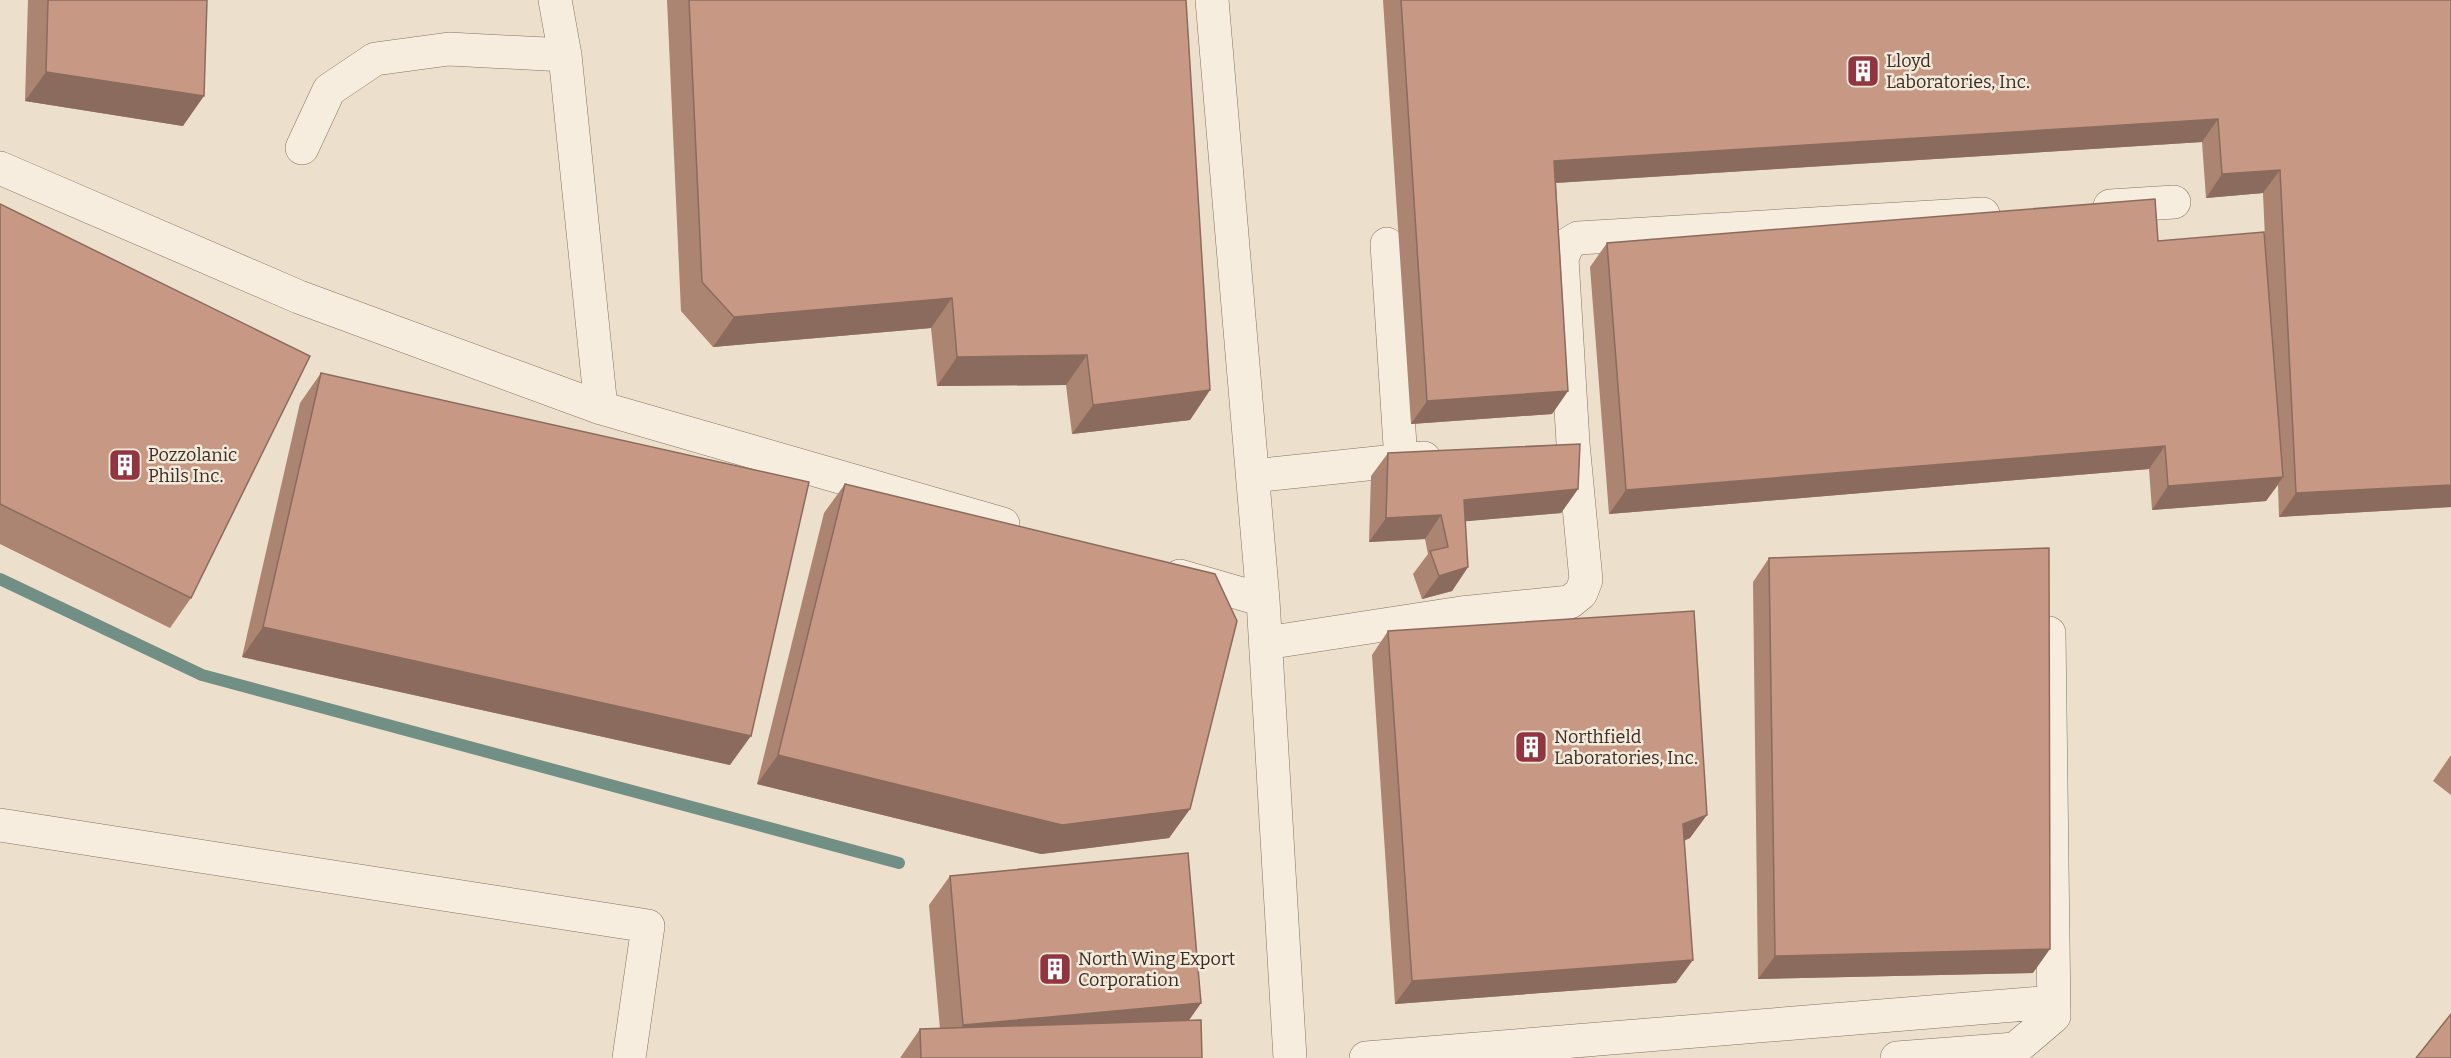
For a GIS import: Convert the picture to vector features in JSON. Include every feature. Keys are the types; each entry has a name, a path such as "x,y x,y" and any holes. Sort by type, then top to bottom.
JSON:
{"street":[{"path":"555,0 565,55 601,408"},
{"path":"1212,0 1263,600 1290,1058"},
{"path":"302,148 329,90 375,59 449,49 565,55"},
{"path":"0,168 299,297 601,408 1035,534"},
{"path":"2079,208 2174,202"},
{"path":"1266,643 1461,613 1570,602 1581,593 1586,580 1573,443 1562,258 1568,244 1578,238 2007,212"},
{"path":"1387,244 1401,461"},
{"path":"1539,447 1573,443"},
{"path":"1252,476 1459,455"},
{"path":"1149,567 1263,600"},
{"path":"1897,1058 2015,1049 2054,1016 2049,633"},
{"path":"0,825 648,926 629,1058"},
{"path":"1366,1058 2053,1002"}],"building":[{"path":"48,0 207,0 204,96 46,72"},
{"path":"689,0 1186,0 1210,390 1093,405 1087,355 957,357 952,298 734,317 702,282"},
{"path":"1401,0 2451,0 2451,485 2296,493 2280,170 2222,174 2218,119 1554,161 1568,391 1427,401"},
{"path":"2155,199 2158,241 2264,232 2283,477 2168,486 2165,446 1626,490 1607,243"},
{"name":"Pozzolanic Phils Inc.","path":"0,204 310,356 191,598 0,504"},
{"path":"321,373 809,482 751,736 263,627"},
{"path":"1580,444 1578,489 1464,500 1468,567 1439,576 1430,551 1448,547 1441,515 1386,518 1388,453"},
{"path":"845,484 1215,574 1237,621 1190,809 1062,825 778,755"},
{"path":"2049,548 2050,949 1775,956 1769,558"},
{"path":"1694,611 1707,815 1683,824 1693,960 1412,981 1388,631"},
{"name":"North Wing Export Corporation","path":"1188,853 1201,1003 963,1025 950,876"},
{"path":"2451,1014 2451,1058 2416,1058"},
{"path":"1201,1020 1202,1058 921,1058 920,1029"}],"waterway":[{"path":"0,579 202,675 899,863"}],"place":[{"name":"Lloyd Laboratories, Inc.","path":"1863,71"},
{"name":"Pozzolanic Phils Inc.","path":"125,465"},
{"name":"Northfield Laboratories, Inc.","path":"1531,747"},
{"name":"North Wing Export Corporation","path":"1055,969"}]}
